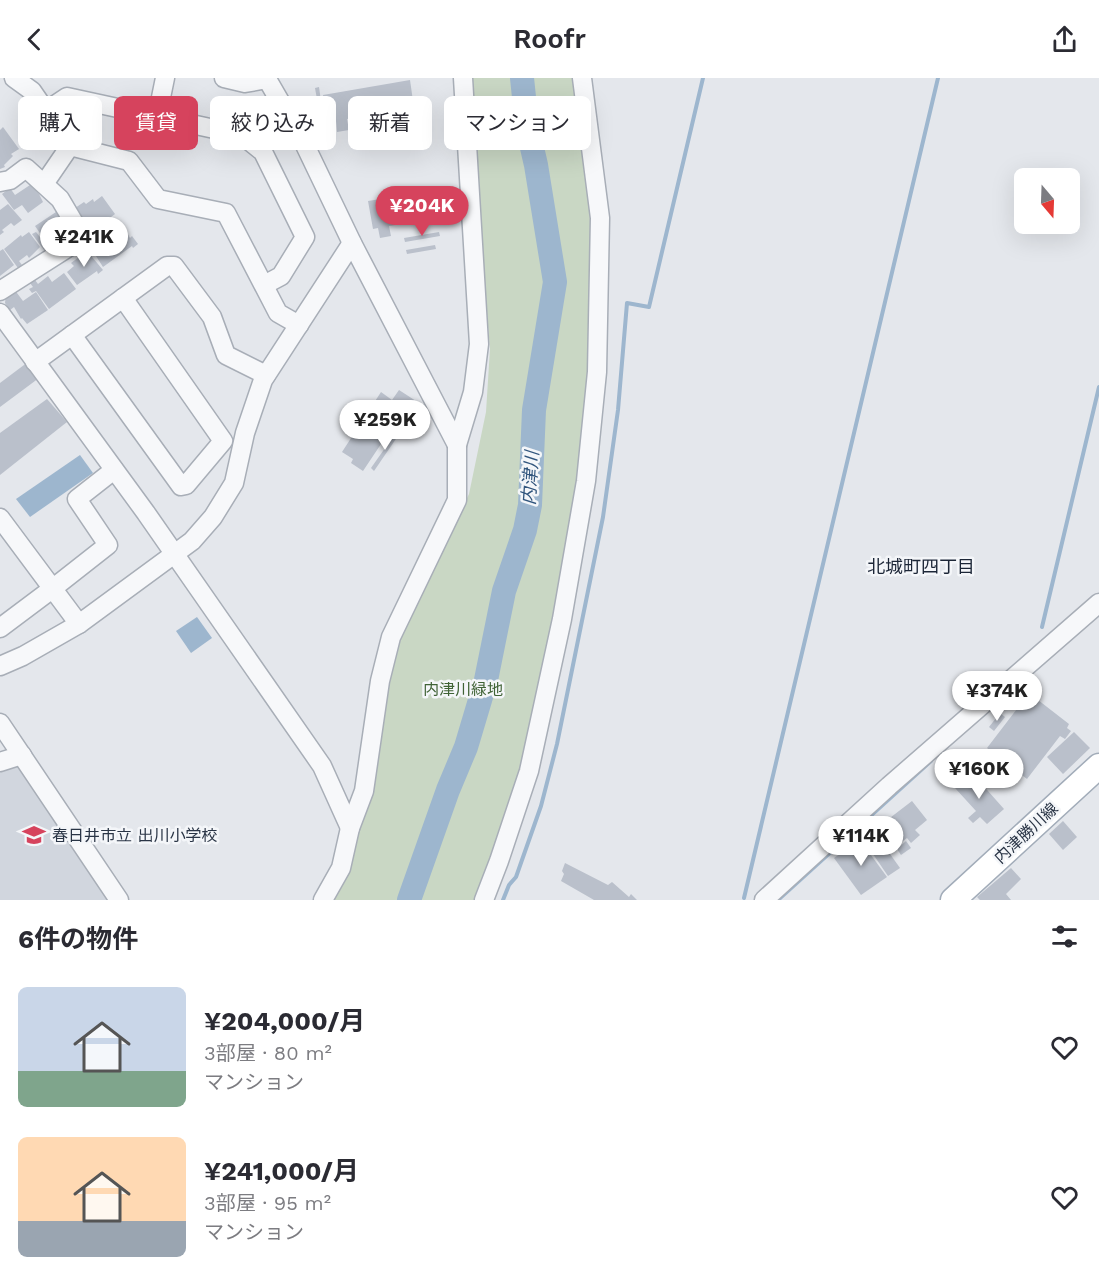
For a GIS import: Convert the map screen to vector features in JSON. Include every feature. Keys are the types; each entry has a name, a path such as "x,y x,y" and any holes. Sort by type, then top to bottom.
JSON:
{"main road":[{"name":"内津勝川線","path":"953,900 1099,766"}],"street":[{"path":"14,78 36,96"},
{"path":"161,96 165,78"},
{"path":"224,78 245,83 270,79 457,445"},
{"path":"323,900 341,868 350,828 364,791 380,681 391,637 457,500 457,445 473,392 479,344 463,78"},
{"path":"484,900 529,771 562,618 586,481 597,372 600,218 582,78"},
{"path":"198,126 242,135 263,152 305,237 281,276 264,285"},
{"path":"44,184 67,150"},
{"path":"86,150 129,161 158,199 226,213 278,313 299,325"},
{"path":"0,182 10,180 26,168 60,199 83,238 0,291"},
{"path":"0,666 23,656 79,624 192,541 213,517 234,483 245,433 266,375 352,243"},
{"path":"35,362 167,266 174,266 212,317 226,355 266,375"},
{"path":"72,335 181,486 186,486 223,441 222,438 123,298"},
{"path":"0,313 173,553 322,766 350,828"},
{"path":"0,628 108,545 78,499 114,470"},
{"path":"0,518 79,624"},
{"path":"764,900 889,786 1099,603"},
{"path":"0,723 119,900"},
{"path":"0,762 21,755"}],"shaded area":[{"name":"春日井市立 出川小学校","path":"16,766 22,767 111,900 0,900 0,771"}],"green space":[{"name":"内津川緑地","path":"467,78 578,78 580,96 469,96"},
{"name":"内津川緑地","path":"473,150 587,150 597,229 593,359 566,568 524,769 479,900 331,900 397,638 469,494 486,412 490,349"}],"water":[{"path":"80,455 93,473 30,517 16,499"},
{"path":"197,617 212,638 191,653 176,631"}],"building":[{"path":"410,80 412,96 348,96 348,130 337,132 336,96 323,95"},
{"path":"319,87 320,96 316,96 315,88"},
{"path":"3,127 18,150 11,154 13,156 4,165 5,167 0,169 0,130"},
{"path":"30,185 43,202 28,213 22,205 14,210 2,194 10,188 15,195"},
{"path":"436,190 438,204 443,203 445,217 389,226 391,236 380,238 378,228 373,229 368,201"},
{"path":"102,196 115,214 95,229 89,221 86,219 84,221 75,208 93,199 94,202"},
{"path":"8,204 22,220 14,226 11,223 2,230 4,232 0,235 0,210"},
{"path":"56,212 67,227 59,235 46,242 35,226"},
{"path":"120,220 130,238 132,236 138,244 103,267 96,256 102,252 98,247 105,243 103,240 118,233 112,226"},
{"path":"29,232 40,247 29,258 27,255 19,261 22,265 18,268 4,249 21,235 22,237"},
{"path":"36,232 48,247 44,250 32,234"},
{"path":"439,232 440,236 405,242 404,238"},
{"path":"435,245 436,249 407,254 406,250"},
{"path":"3,249 14,265 0,276 0,251"},
{"path":"87,251 103,270 98,274 97,271 77,285 67,272 74,266 71,263"},
{"path":"64,273 76,289 49,309 36,291 32,293 29,289 33,287 27,279 32,276 38,284 48,276 52,282"},
{"path":"14,289 23,301 36,292 48,310 27,324 14,307 10,310 5,303 6,294"},
{"path":"28,362 39,378 0,407 0,383"},
{"path":"399,390 416,401 407,414 403,411 363,471 351,463 353,459 342,452 381,392 392,400"},
{"path":"47,399 67,422 0,475 0,433"},
{"path":"397,431 400,433 374,471 371,468"},
{"path":"1029,693 1069,724 1067,728 1071,731 1065,739 1060,736 1027,779 987,748"},
{"path":"1000,713 1005,717 994,731 989,727"},
{"path":"1074,732 1090,748 1063,774 1047,757"},
{"path":"972,773 1004,809 987,824 980,817 973,823 968,818 976,811 955,788"},
{"path":"912,801 927,820 915,830 920,835 911,843 907,838 899,844 882,824"},
{"path":"1063,821 1077,837 1063,850 1049,834"},
{"path":"873,830 900,868 888,876 862,838"},
{"path":"860,840 887,877 861,895 834,858"},
{"path":"906,841 911,848 901,855 897,849"},
{"path":"565,863 608,885 612,882 629,897 631,894 637,900 594,900 561,881"},
{"path":"1011,868 1021,879 1006,894 1011,900 980,900 977,897"}],"waterway":[{"name":"内津川","path":"409,900 448,790 466,747 486,680 504,591 525,530 530,505 534,410 555,282 536,165 527,126 522,78"},
{"path":"503,900 509,885 516,877 541,806 557,744 603,517 618,410 627,303 649,307 703,78"},
{"path":"744,898 938,78"},
{"path":"1042,627 1099,387"},
{"path":"778,900 931,761"}],"place":[{"name":"春日井市立 出川小学校","path":"34,835"}],"district":[{"name":"北城町四丁目","path":"921,566"}]}
